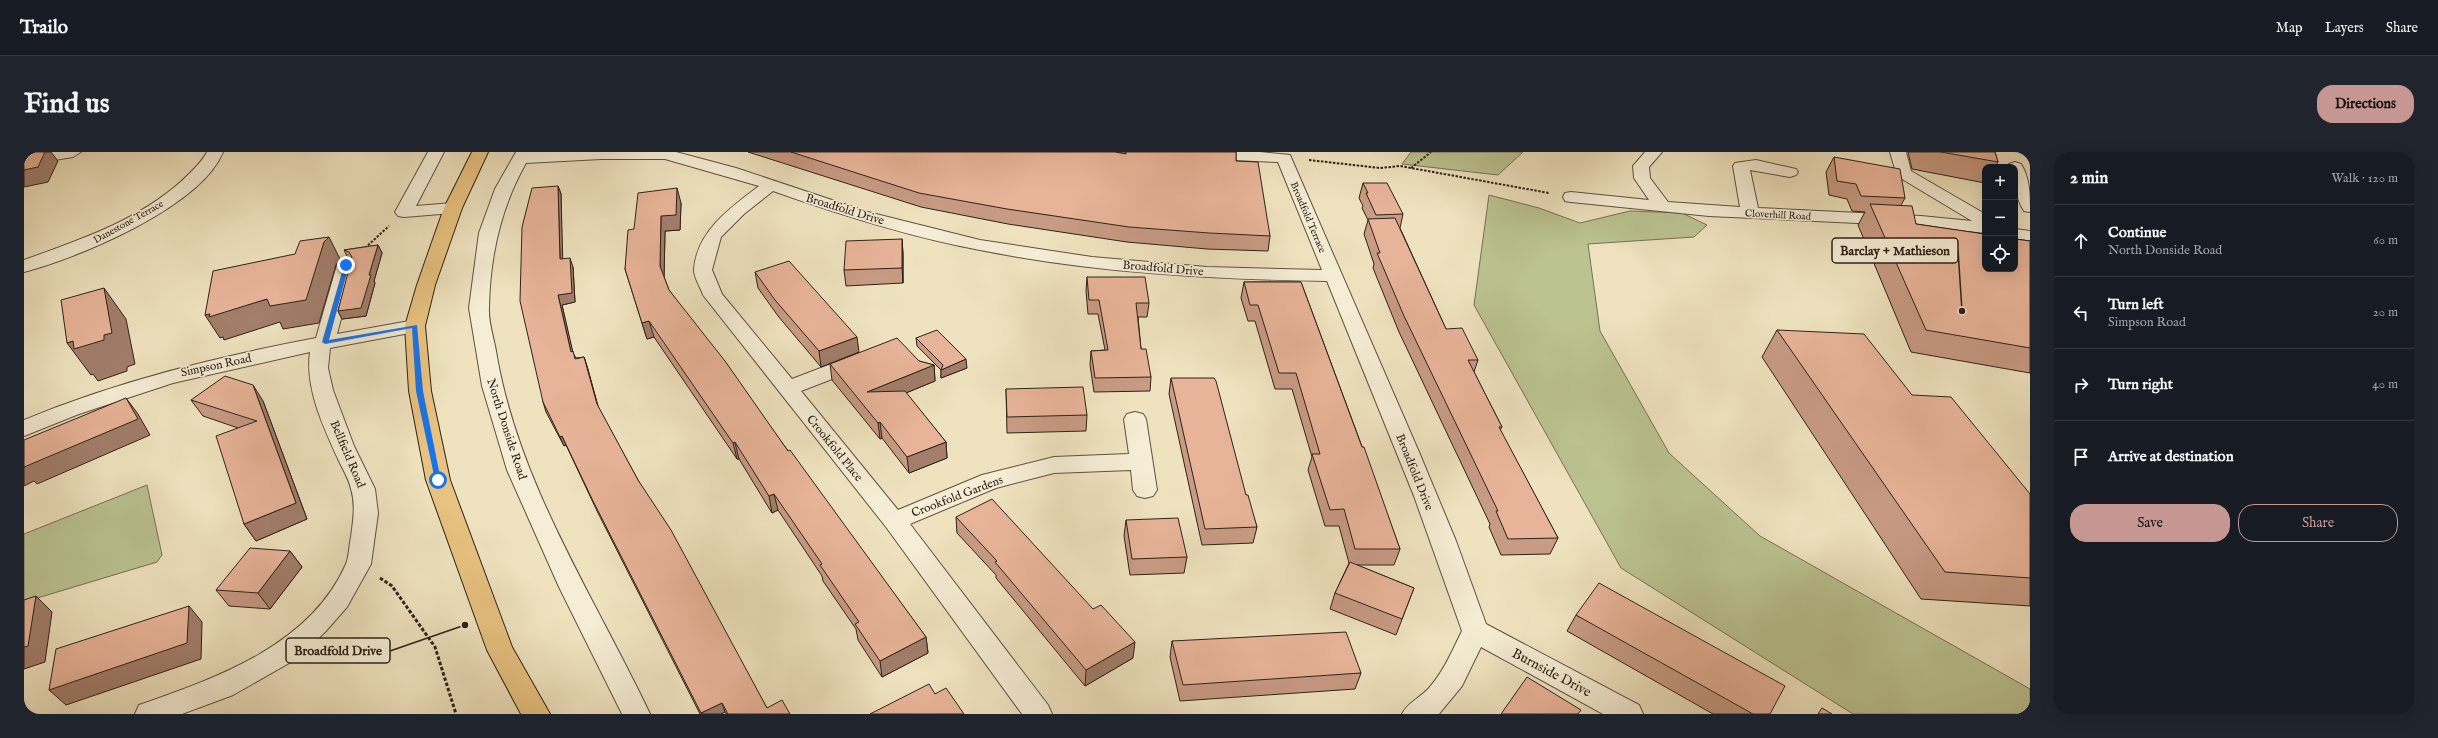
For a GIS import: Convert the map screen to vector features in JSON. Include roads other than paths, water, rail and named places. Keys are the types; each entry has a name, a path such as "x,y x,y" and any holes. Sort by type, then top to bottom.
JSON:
{"main road":[{"path":"480,152 453,208 426,285 415,326 420,391 438,480 500,650 536,714"}],"street":[{"path":"24,160 73,152"},
{"name":"Danestone Terrace","path":"24,266 92,241 146,213 192,183 215,152"},
{"path":"436,152 404,212 453,208"},
{"path":"1166,152 1285,155"},
{"path":"1654,152 1641,166 1642,178 1662,206"},
{"path":"1898,152 1903,173 1982,221"},
{"path":"2009,152 2014,164"},
{"name":"Broadfold Drive","path":"522,155 665,154 730,171 770,186 862,216 987,246 1092,262 1207,273 1334,276 1398,429 1463,593 1475,630"},
{"name":"North Donside Road","path":"522,155 503,189 488,233 479,308 492,386 518,470 572,587 636,714"},
{"name":"Broadfold Terrace","path":"1285,155 1334,276"},
{"path":"1750,213 1741,166 1756,165 1790,172"},
{"path":"2018,175 2030,207"},
{"name":"Crookfold Place","path":"770,186 738,210 713,236 703,270 713,295 787,389 894,520 1038,714"},
{"name":"Cloverhill Road","path":"1571,197 1750,213 1921,222 1982,228"},
{"path":"2018,234 2030,236"},
{"name":"Bellfield Road","path":"149,714 223,687 289,650 317,624 338,600 359,564 366,513 364,489 343,446 322,390 318,368 323,343 346,265"},
{"name":"Simpson Road","path":"24,429 72,406 184,371 415,326"},
{"path":"787,389 873,356"},
{"path":"1135,419 1145,490"},
{"name":"Crookfold Gardens","path":"894,520 990,481 1054,465 1140,462"},
{"path":"1416,714 1424,710 1453,679 1475,630"},
{"name":"Burnside Drive","path":"1475,630 1629,714"}],"place":[{"name":"Barclay + Mathieson","path":"1962,311"},
{"name":"Broadfold Drive","path":"465,625"}]}
